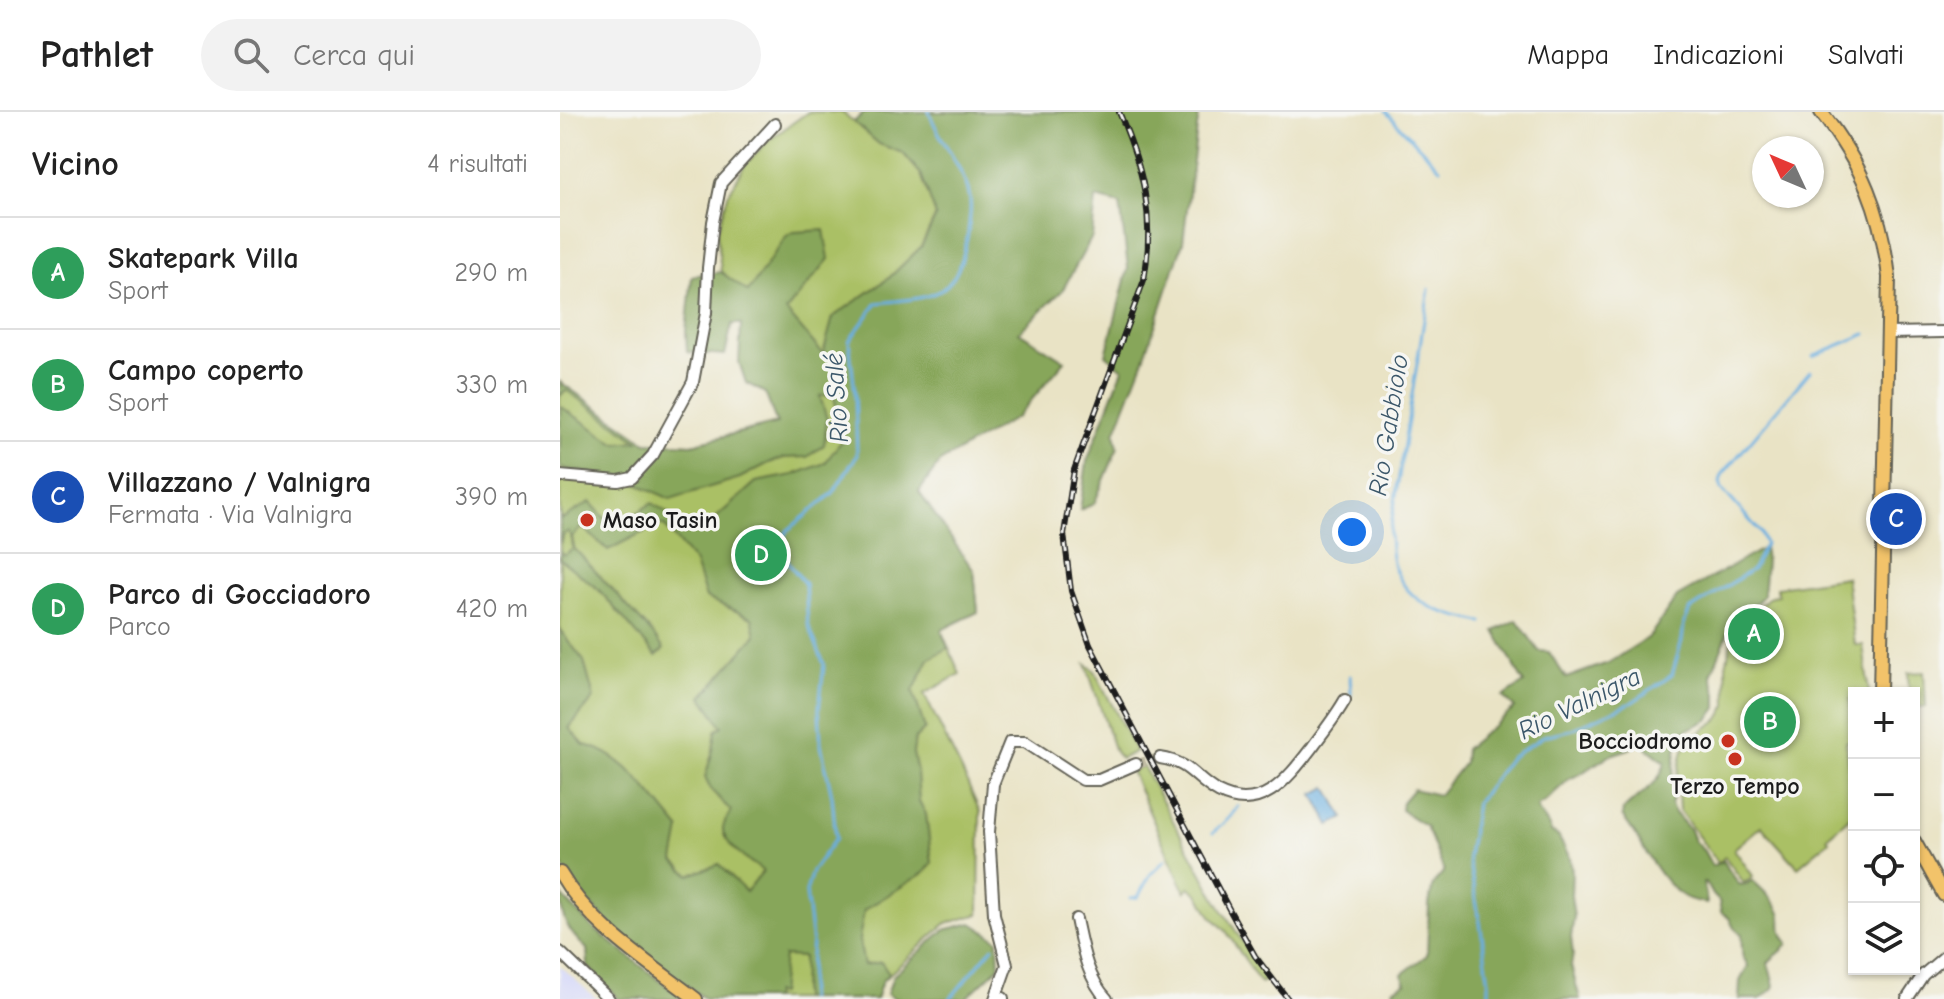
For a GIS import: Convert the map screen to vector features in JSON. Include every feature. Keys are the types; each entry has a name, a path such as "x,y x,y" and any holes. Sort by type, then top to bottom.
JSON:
{"main road":[{"path":"1821,112 1861,172 1873,201 1885,242 1889,277 1880,687"},
{"path":"1920,852 1944,895"},
{"path":"560,873 598,921 696,999"}],"street":[{"path":"560,476 618,481 632,478 653,455 693,382 706,313 713,222 721,183 775,124"},
{"path":"1888,333 1944,332"},
{"path":"1160,758 1176,761 1214,790 1232,799 1261,796 1279,785 1295,769 1345,700"},
{"path":"995,999 1007,965 994,914 989,832 993,784 1010,742 1025,742 1083,780 1099,780 1136,764"},
{"path":"1076,919 1095,986 1107,999"},
{"path":"560,952 609,999"},
{"path":"1907,999 1923,975 1944,957"}],"shaded area":[{"path":"560,966 592,995 597,999 560,999"}],"green space":[{"path":"808,112 842,112 879,144 903,153 921,174 936,215 921,247 889,278 833,317 834,394 974,571 978,612 941,630 960,674 924,694 980,812 979,914 945,924 882,981 876,999 705,999 560,861 560,382 646,442 692,444 777,423 754,297 721,272 717,232 728,195 745,164 769,140"},
{"path":"864,112 1199,112 1183,242 1144,359 1115,433 1118,447 1094,504 1080,510 1087,461 1123,369 1106,355 1128,268 1120,204 1096,198 1092,237 1062,291 1019,332 1065,361 1017,417 940,462 919,492 974,571 978,612 941,630 948,648 929,659 913,691 925,729 915,739 913,753 919,801 926,814 932,863 925,872 864,910 859,940 864,965 881,962 889,974 882,981 876,999 802,999 803,957 784,956 780,994 774,993 773,999 705,999 620,934 576,890 560,861 560,630 584,661 594,698 569,728 584,745 599,749 625,767 680,829 674,861 690,875 719,864 746,892 763,871 738,853 724,835 724,824 731,811 712,791 705,777 716,731 722,726 702,697 756,635 752,618 706,598 695,563 664,525 657,525 608,550 582,527 572,537 574,548 652,633 664,649 656,656 599,590 560,559 560,550 564,555 573,549 569,531 564,534 560,544 560,512 562,519 590,502 614,528 652,503 699,533 756,482 793,475 825,463 842,440 834,395 820,396 827,419 824,445 807,457 784,458 740,478 670,499 614,477 560,468 560,406 615,443 638,441 566,390 560,396 560,382 646,442 692,444 777,424 765,393 746,383 739,362 741,324 732,324 725,355 687,352 692,276 721,272 748,292 787,235 824,230 829,259 786,311 823,354 833,317 889,278 921,247 936,216 921,174 903,153 879,144 854,122"},
{"path":"1764,548 1763,596 1729,630 1711,675 1717,694 1717,708 1708,720 1678,737 1671,805 1712,866 1724,861 1739,884 1745,885 1752,880 1779,911 1782,934 1788,943 1768,963 1773,989 1760,999 1739,999 1740,981 1748,966 1743,956 1742,934 1721,912 1719,901 1706,882 1703,882 1706,904 1686,898 1673,889 1622,816 1623,810 1655,782 1665,762 1643,745 1636,745 1608,756 1569,779 1537,806 1570,858 1574,917 1571,966 1580,999 1396,999 1393,989 1406,983 1402,974 1427,955 1433,884 1444,871 1426,826 1401,810 1402,802 1413,789 1439,795 1464,763 1465,749 1515,708 1503,697 1524,683 1495,631 1517,620 1539,651 1549,652 1566,678 1608,663 1649,637 1677,597"},
{"path":"1846,577 1855,645 1863,645 1868,687 1848,687 1848,818 1827,837 1829,841 1798,867 1761,826 1734,849 1753,876 1744,883 1725,857 1718,863 1679,810 1677,775 1683,750 1719,719 1727,705 1726,665 1733,634 1746,616 1771,596 1778,595 1777,587"},
{"path":"1086,664 1094,670 1136,751 1121,759 1115,752"},
{"path":"1924,672 1926,707 1920,707 1920,687 1909,687 1908,673"},
{"path":"1143,766 1218,903 1267,980 1260,983 1198,894 1189,887 1185,892 1131,771"},
{"path":"561,895 593,928 683,999 619,999 588,967 587,949 567,925"},
{"path":"972,923 998,940 999,967 965,999 895,999 887,994 893,976 944,930"}],"water":[{"path":"1327,787 1344,818 1330,825 1314,794"}],"waterway":[{"name":"Rio Salé","path":"808,999 812,942 806,892 812,871 836,838 832,796 821,745 819,709 824,664 808,624 805,584 780,546 787,531 833,493 857,455 849,341 877,303 928,296 950,283 963,255 970,215 968,190 929,112"},
{"name":"Rio Gabbiolo","path":"1386,112 1440,168"},
{"name":"Rio Gabbiolo","path":"1429,289 1390,532 1391,555 1402,582 1420,601 1443,612 1482,622"},
{"name":"Rio Valnigra","path":"1813,356 1866,334"},
{"name":"Rio Valnigra","path":"1489,999 1468,857 1476,803 1510,758 1544,736 1572,729 1631,703 1672,675 1690,610 1753,569 1765,544 1761,533 1722,489 1722,475 1810,371"},
{"path":"1350,676 1351,694"},
{"path":"1213,833 1238,806"},
{"path":"1130,898 1138,897 1150,875 1165,860"},
{"path":"950,999 993,947"}],"tunnel":[{"path":"1136,764 1160,758"}],"railway":[{"path":"1119,112 1135,154 1145,194 1147,257 1144,280 1074,470 1064,534 1071,591 1090,645 1229,909 1255,956 1288,999"}],"place":[{"name":"Villazzano / Valnigra","path":"1896,519"},
{"name":"Maso Tasin","path":"587,520"},
{"name":"Parco di Gocciadoro","path":"761,555"},
{"name":"Skatepark Villa","path":"1754,634"},
{"name":"Campo coperto","path":"1770,722"},
{"name":"Bocciodromo","path":"1728,741"},
{"name":"Terzo Tempo","path":"1735,759"}]}
